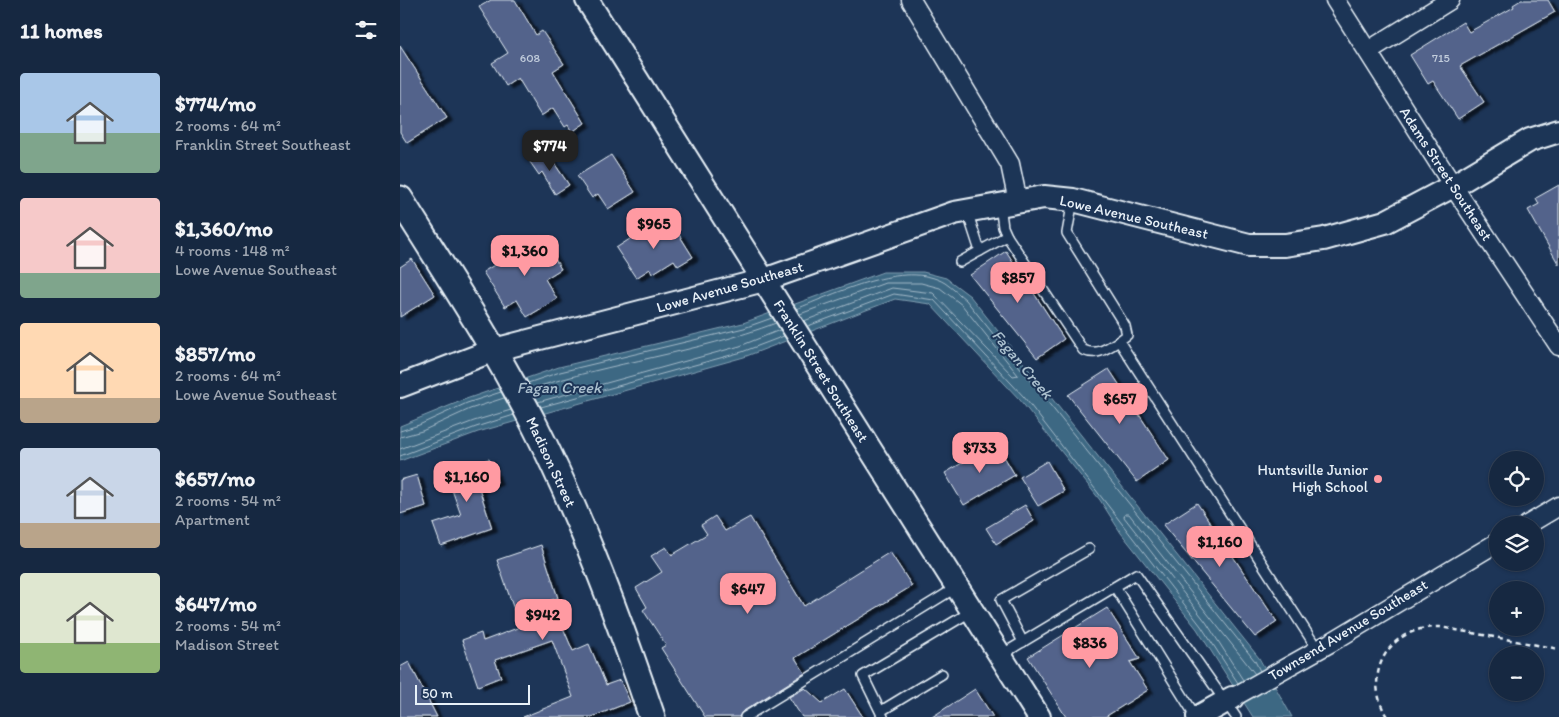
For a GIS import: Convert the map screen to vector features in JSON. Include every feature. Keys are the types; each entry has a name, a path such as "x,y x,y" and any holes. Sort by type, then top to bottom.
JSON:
{"main road":[{"name":"Madison Street","path":"400,199 494,350 536,427 597,568 652,717"}],"street":[{"name":"Franklin Street Southeast","path":"587,0 1039,717"},
{"name":"Adams Street Southeast","path":"1336,0 1454,186 1559,346"},
{"path":"1368,51 1450,0"},
{"path":"914,1 1010,164 1009,203"},
{"name":"Lowe Avenue Southeast","path":"400,386 494,350 764,280 954,213 1044,197 1073,200 1249,246 1285,245 1324,239 1385,222 1454,186 1530,140 1559,131"},
{"path":"1542,516 1559,506"},
{"name":"Townsend Avenue Southeast","path":"1197,717 1232,705 1278,672 1489,547"}],"lane":[{"path":"1009,203 1003,227 1007,236 1083,350 1091,354 1100,352 1119,342 1127,335 1125,326 1067,233 1073,200"},
{"path":"966,211 980,251"},
{"path":"960,262 1007,236"},
{"path":"1119,342 1318,650"},
{"path":"1023,642 1001,600 1089,548"},
{"path":"1000,655 1136,574 1232,705"},
{"path":"1115,586 1197,717"},
{"path":"745,717 957,587"},
{"path":"942,674 882,714 863,676 972,611"}],"path":[{"path":"1387,717 1378,697 1376,678 1385,652 1407,634 1424,627 1440,627 1559,649"}],"water":[{"name":"Fagan Creek","path":"883,272 923,272 946,278 970,296 1259,658 1292,717 1253,717 1197,629 1121,533 1100,500 1020,400 930,304 895,299 744,357 478,432 400,461 400,426 466,399 559,367 743,323"}],"building":[{"path":"491,0 515,0 536,35 542,31 564,64 553,71 585,123 572,132 568,125 565,127 553,108 541,116 518,78 506,86 492,63 508,53 479,7"},
{"path":"1521,0 1548,0 1555,12 1460,66 1484,102 1458,119 1433,81 1428,84 1410,55 1463,22 1469,32 1514,7 1513,5"},
{"path":"400,46 447,118 407,143 400,132"},
{"path":"546,151 569,185 555,194 542,172 539,175 530,162"},
{"path":"611,155 635,192 608,209 598,194 592,198 577,176"},
{"path":"1559,185 1559,265 1528,210 1539,204 1536,198"},
{"path":"662,218 673,236 678,233 693,257 678,266 674,260 652,274 650,269 636,278 616,248"},
{"path":"541,236 561,269 545,279 557,299 527,317 517,300 505,307 483,272"},
{"path":"1006,251 1064,339 1037,358 970,275"},
{"path":"412,259 435,295 400,317 400,267"},
{"path":"1109,369 1169,460 1137,482 1068,395"},
{"path":"996,443 1015,475 964,505 945,473"},
{"path":"489,459 497,482 479,488 492,528 441,546 433,524 461,515 446,473"},
{"path":"1047,461 1064,491 1038,506 1020,477"},
{"path":"417,475 426,506 400,514 400,480"},
{"path":"1197,503 1277,622 1255,637 1163,525"},
{"path":"1025,505 1034,521 996,544 986,528"},
{"path":"715,516 725,531 750,517 804,606 890,552 912,586 795,658 805,673 742,712 739,717 705,717 661,648 666,645 643,610 647,607 636,588 662,572 651,556 666,547 672,555 707,534 701,525"},
{"path":"541,545 558,598 551,600 573,651 589,644 606,685 620,680 630,702 592,717 523,717 573,697 552,640 495,660 501,677 478,686 462,640 481,633 483,641 520,627 497,560"},
{"path":"1107,608 1140,659 1130,662 1148,690 1105,717 1066,717 1028,657"},
{"path":"409,662 437,717 400,717 400,667"},
{"path":"805,688 822,703 845,689 863,717 802,717 789,697"},
{"path":"975,689 993,717 932,717"}],"place":[{"name":"Huntsville Junior High School","path":"1378,479"}]}
